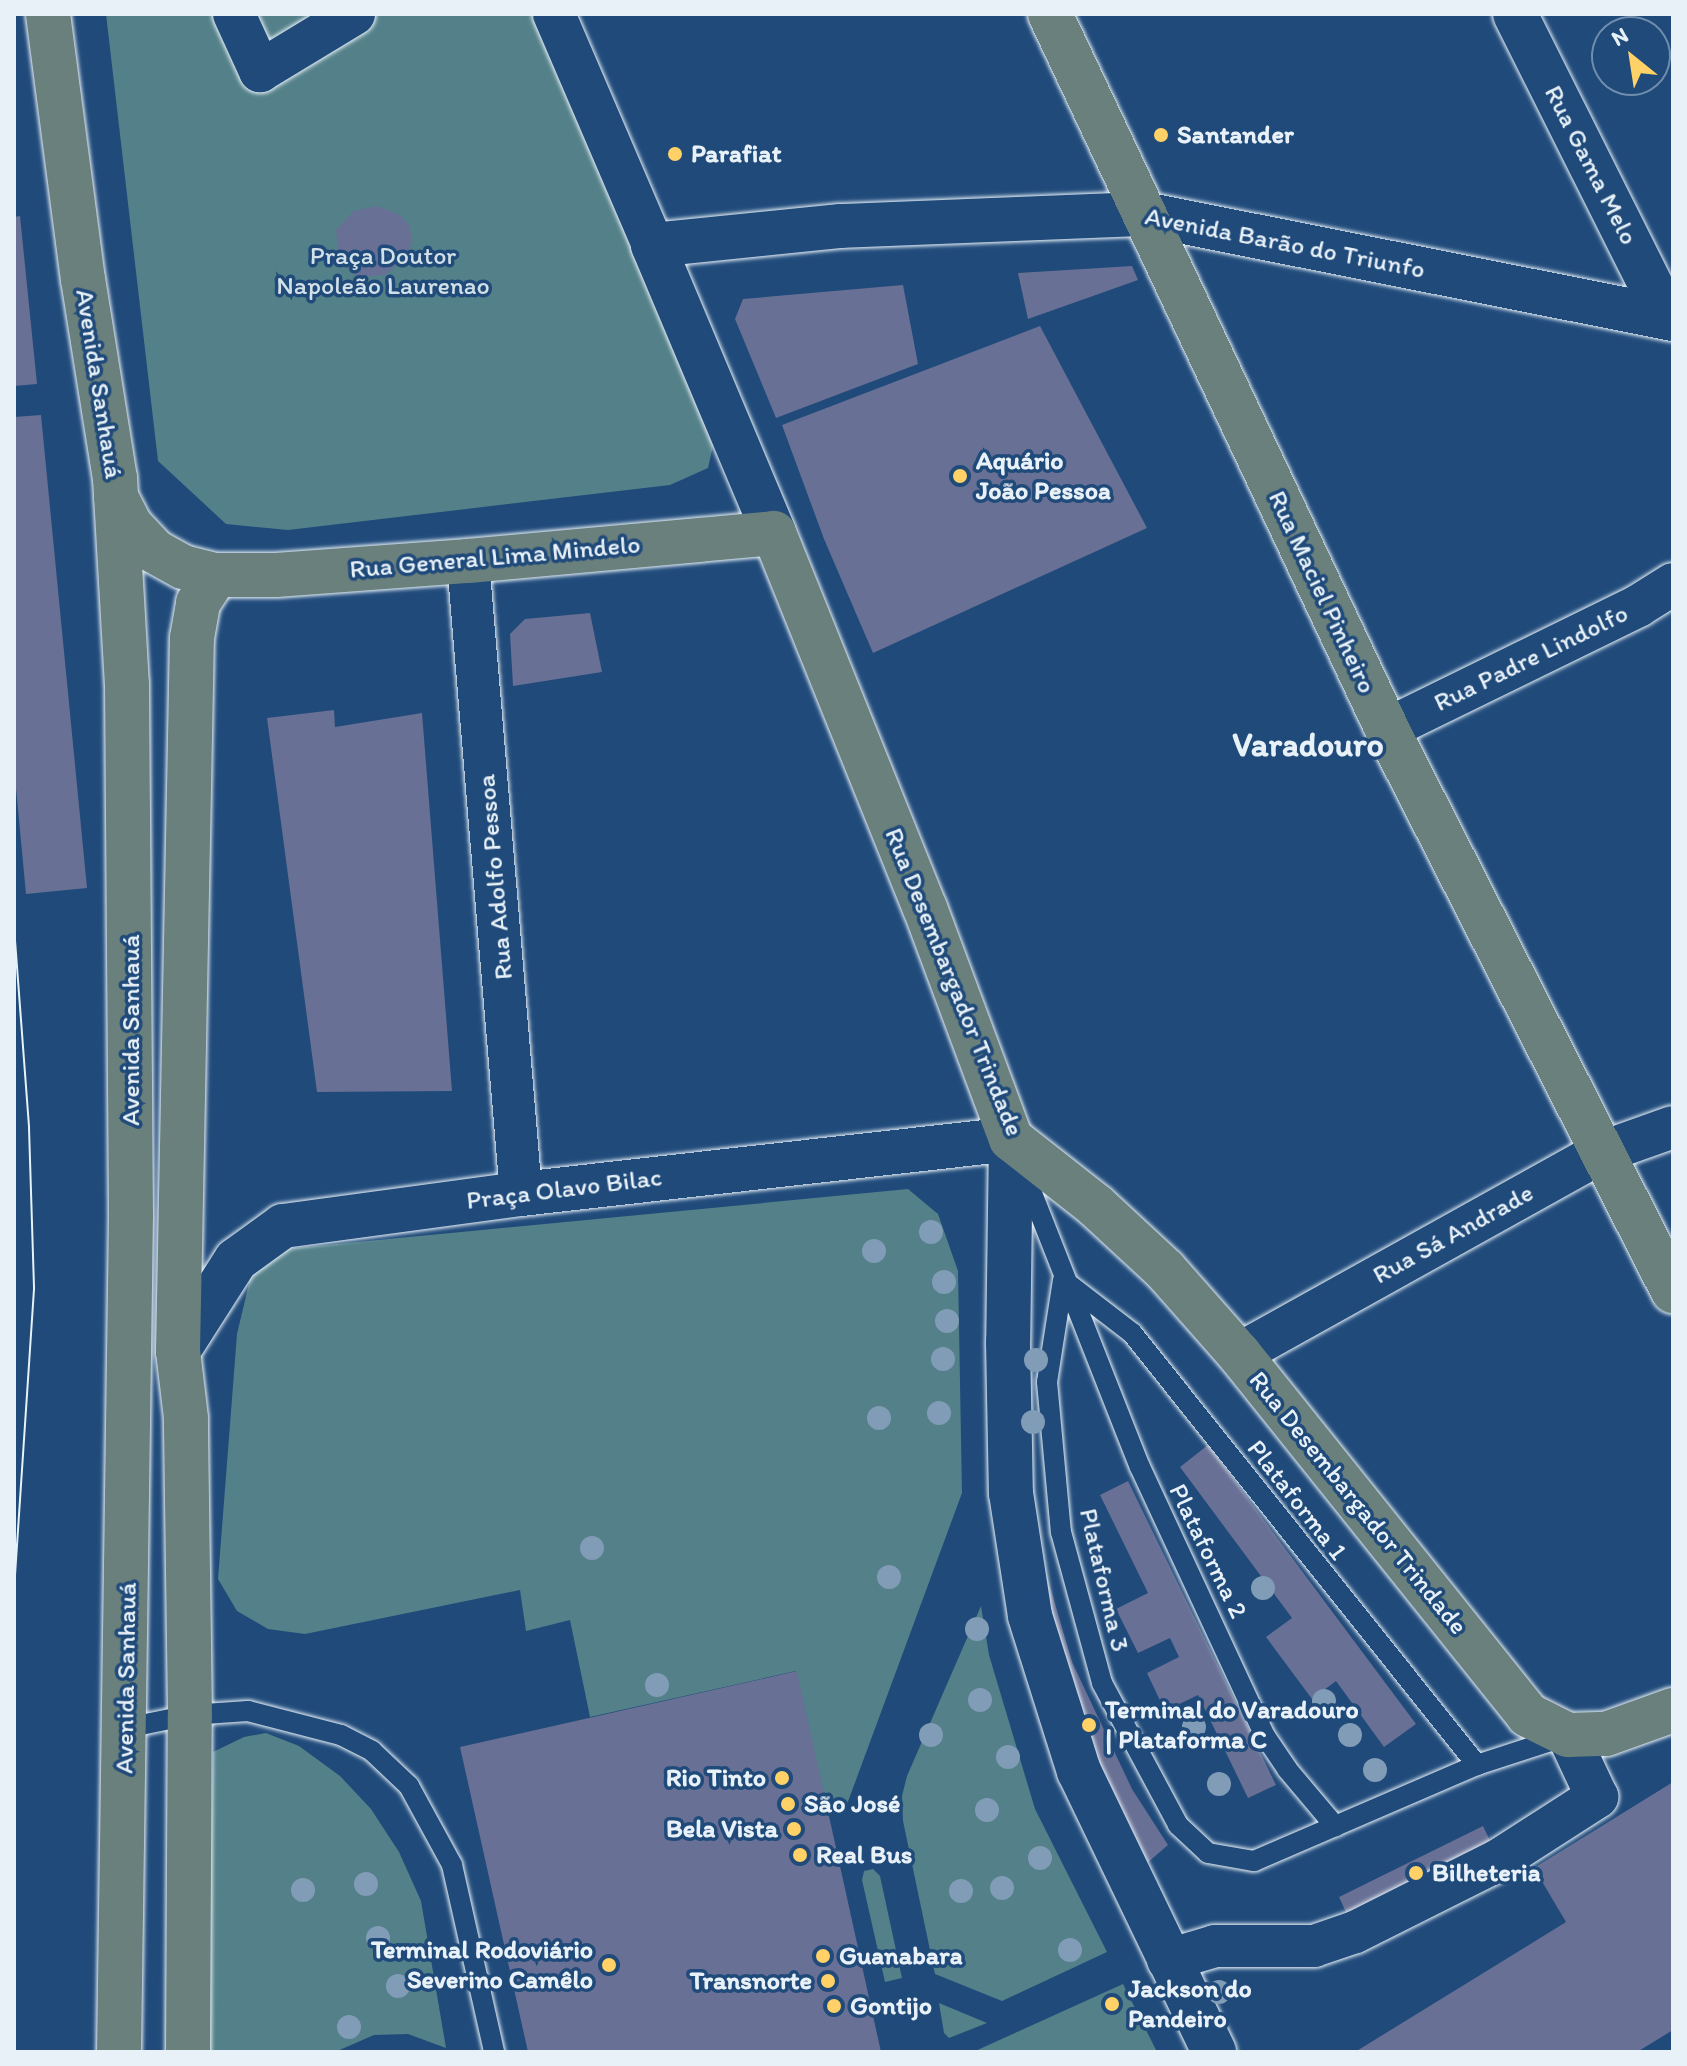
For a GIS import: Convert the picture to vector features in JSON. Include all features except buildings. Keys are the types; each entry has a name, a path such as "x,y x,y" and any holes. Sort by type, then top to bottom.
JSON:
{"main road":[{"name":"Avenida Sanhauá","path":"48,14 116,497 126,652 131,825 126,1728 119,2052"},
{"name":"Rua Maciel Pinheiro","path":"1050,14 1387,729 1600,1153 1673,1291"},
{"name":"Rua General Lima Mindelo","path":"116,497 131,526 154,551 183,567 216,575 276,575 468,561 774,533"},
{"name":"Rua Desembargador Trindade","path":"774,533 925,908 1011,1139 1096,1206 1165,1270 1239,1354 1509,1696 1528,1715 1568,1735"},
{"name":"Avenida Sanhauá","path":"188,2052 190,1715 186,1418 178,1351 192,638 198,603 216,575"},
{"path":"1568,1735 1606,1734 1673,1710"}],"street":[{"path":"234,14 260,71 354,14"},
{"path":"554,14 653,245"},
{"name":"Rua Gama Melo","path":"1515,14 1670,318"},
{"name":"Avenida Barão do Triunfo","path":"653,245 841,226 1144,214 1670,318"},
{"name":"Rua Desembargador Trindade","path":"653,245 774,533"},
{"name":"Rua Adolfo Pessoa","path":"468,561 521,1194"},
{"name":"Rua Padre Lindolfo","path":"1387,729 1638,606 1673,584"},
{"name":"Rua Sá Andrade","path":"1239,1354 1600,1153 1673,1127"},
{"path":"1011,1139 1008,1342 1011,1493 1030,1616 1079,1771 1214,2052"},
{"name":"Praça Olavo Bilac","path":"178,1351 236,1260 283,1226 521,1194 1011,1139"},
{"path":"1168,1960 1215,1946 1314,1946 1355,1932 1499,1860 1597,1797 1568,1735"}],"lane":[{"name":"Plataforma 2","path":"1011,1139 1063,1280 1140,1467 1265,1736 1287,1769 1335,1826"},
{"name":"Plataforma 1","path":"1063,1280 1132,1333 1477,1765"},
{"name":"Plataforma 3","path":"1063,1280 1047,1382 1061,1532 1102,1683 1178,1825 1208,1853 1254,1861 1477,1765 1568,1735"},
{"path":"126,1728 190,1715 248,1711 341,1735 372,1751 409,1786 452,1865 494,2052"}],"green space":[{"name":"Praça Doutor Napoleão Laurenao","path":"106,14 539,14 716,433 708,468 670,485 288,530 226,524 158,461"},
{"path":"908,1189 938,1214 958,1271 962,1493 846,1807 827,1811 796,1671 590,1717 570,1620 526,1631 520,1590 305,1634 268,1629 237,1611 218,1579 237,1334 250,1279 275,1250"},
{"path":"981,1606 989,1655 1035,1809 1107,1952 1002,2001 935,1974 903,1821 902,1796 907,1776"},
{"path":"266,1733 299,1746 340,1776 371,1809 399,1852 421,1901 446,2048 408,2034 374,2035 335,2052 208,2052 213,1752 244,1737"},
{"path":"873,1869 880,1876 902,1978 885,1982 862,1880 864,1871"},
{"path":"1123,1984 1157,2052 973,2052"},
{"path":"939,2003 987,2023 949,2038 944,2033"}],"tram line":[{"path":"14,927 29,1128 34,1289 14,1594"}],"place":[{"name":"Santander","path":"1161,135"},
{"name":"Parafiat","path":"675,154"},
{"name":"Aquário João Pessoa","path":"960,476"},
{"name":"Terminal do Varadouro | Plataforma C","path":"1089,1725"},
{"name":"Rio Tinto","path":"782,1778"},
{"name":"São José","path":"788,1804"},
{"name":"Bela Vista","path":"794,1829"},
{"name":"Real Bus","path":"800,1855"},
{"name":"Bilheteria","path":"1416,1873"},
{"name":"Guanabara","path":"823,1956"},
{"name":"Terminal Rodoviário Severino Camêlo","path":"609,1965"},
{"name":"Transnorte","path":"828,1981"},
{"name":"Jackson do Pandeiro","path":"1112,2004"},
{"name":"Gontijo","path":"834,2006"}],"district":[{"name":"Varadouro","path":"1308,745"}]}
